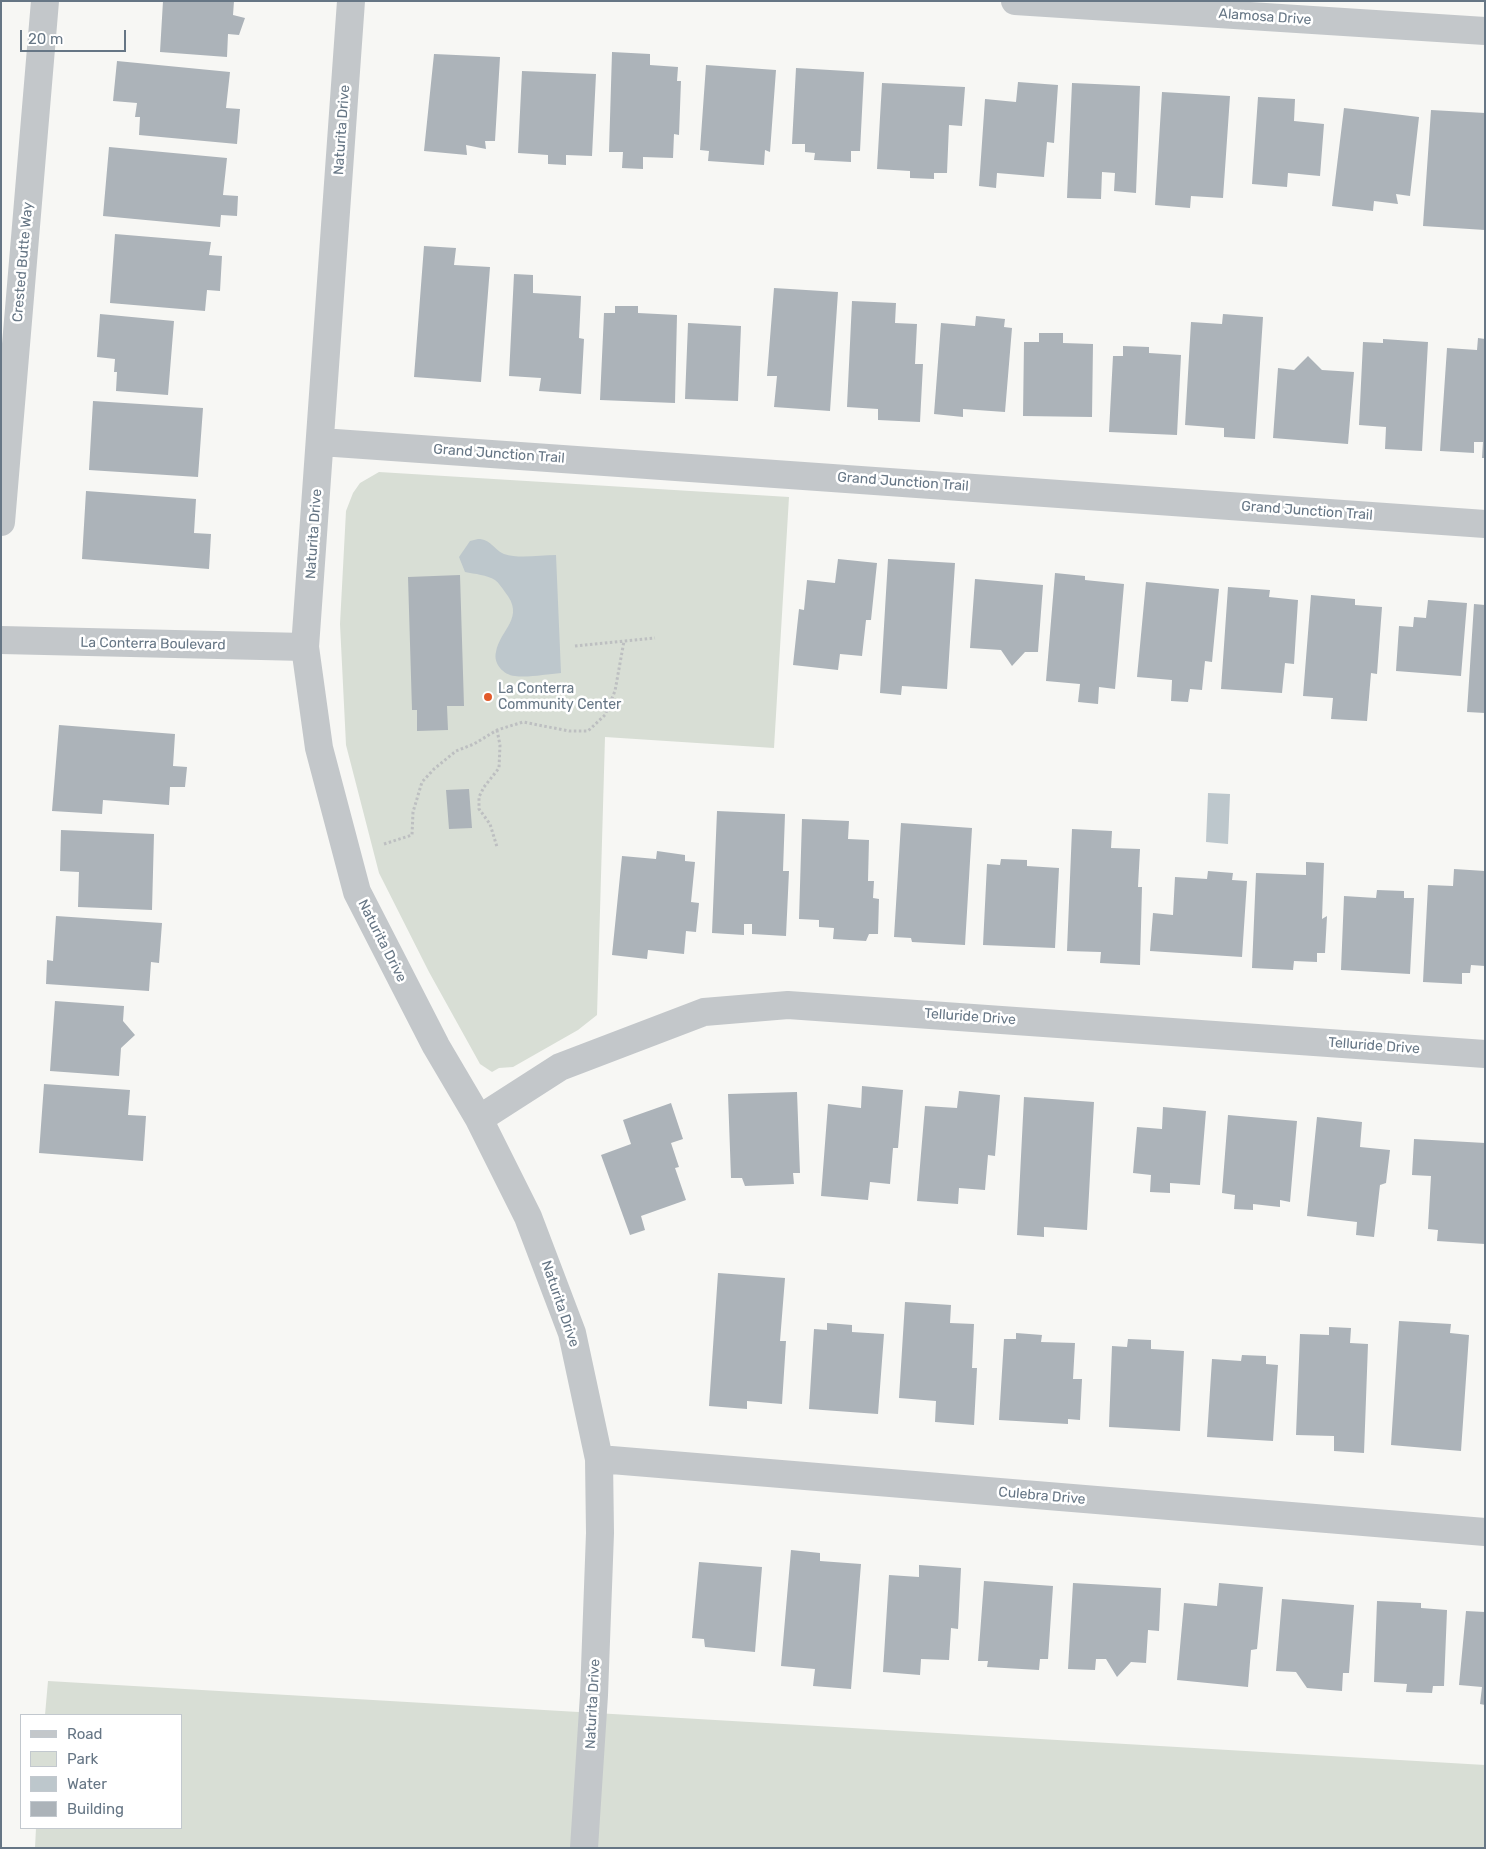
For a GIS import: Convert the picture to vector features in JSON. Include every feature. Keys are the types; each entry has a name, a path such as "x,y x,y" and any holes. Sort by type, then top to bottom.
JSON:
{"street":[{"name":"Crested Butte Way","path":"1,522 45,1"},
{"name":"Naturita Drive","path":"351,1 305,648 319,748 357,892 436,1046 479,1119 528,1217 572,1333 599,1459 600,1533 595,1686 584,1848"},
{"name":"Alamosa Drive","path":"1015,1 1485,31"},
{"name":"Grand Junction Trail","path":"321,442 1485,524"},
{"name":"La Conterra Boulevard","path":"1,640 305,648"},
{"name":"Telluride Drive","path":"479,1119 560,1066 704,1012 788,1005 1485,1054"},
{"name":"Culebra Drive","path":"599,1459 1485,1532"}],"path":[{"path":"575,646 655,638"},
{"path":"384,844 412,835 413,812 422,782 434,769 456,751 474,744 496,730 523,722 569,731 588,730 605,715 615,691 624,641"},
{"path":"496,730 500,745 499,768 484,787 479,797 479,809 490,824 497,847"}],"green space":[{"path":"379,472 789,497 774,748 605,737 597,1015 578,1030 513,1067 499,1068 492,1072 480,1064 429,972 379,873 346,745 340,624 346,511 353,493 360,483"},
{"path":"48,1681 1485,1765 1485,1848 35,1848 36,1829 182,1829 182,1714 45,1714"}],"water":[{"path":"478,539 489,542 504,554 523,557 556,555 561,673 515,676 500,668 495,656 498,644 510,623 513,609 511,601 495,580 465,572 459,557 470,541"},
{"path":"1208,793 1230,794 1228,844 1206,842"}],"building":[{"path":"163,1 234,1 233,15 245,18 239,35 228,34 227,57 160,52"},
{"path":"612,52 650,54 650,65 678,67 677,81 681,81 679,135 674,134 673,158 643,157 643,169 622,168 623,152 609,152"},
{"path":"434,54 500,57 495,141 485,141 486,149 466,145 467,155 424,151"},
{"path":"117,61 230,72 226,108 240,109 237,144 139,135 140,117 135,117 137,103 113,101"},
{"path":"706,65 776,70 770,152 765,150 764,165 708,161 709,151 700,150"},
{"path":"796,68 864,72 860,151 851,151 851,162 814,160 815,153 805,152 805,144 792,144"},
{"path":"522,71 596,74 592,156 566,155 566,165 548,164 548,155 518,153"},
{"path":"1018,82 1058,85 1054,143 1047,142 1044,177 997,173 996,188 979,186 985,99 1016,102"},
{"path":"882,83 965,87 962,126 949,125 947,173 934,173 934,179 910,178 910,171 877,169"},
{"path":"1072,83 1140,86 1136,193 1114,191 1115,173 1102,172 1101,199 1067,198"},
{"path":"1162,92 1230,96 1223,198 1191,196 1190,208 1155,205"},
{"path":"1258,97 1295,99 1294,121 1324,124 1320,176 1288,173 1287,187 1252,184"},
{"path":"1344,108 1419,117 1410,196 1396,194 1398,204 1374,201 1373,211 1332,206"},
{"path":"1431,110 1485,113 1485,230 1423,226"},
{"path":"109,147 227,158 223,195 238,196 237,216 221,215 220,227 103,216"},
{"path":"115,234 211,242 209,255 222,256 220,291 207,290 205,311 110,303"},
{"path":"424,246 456,248 454,265 490,267 481,382 414,377"},
{"path":"514,274 533,275 533,293 581,296 579,338 584,339 581,394 539,391 541,378 509,376"},
{"path":"774,288 838,292 830,411 774,407 777,376 767,376"},
{"path":"852,301 896,303 895,323 917,324 915,364 923,364 920,422 878,420 878,409 847,407"},
{"path":"615,306 638,306 638,313 677,315 675,403 600,400 604,313 615,313"},
{"path":"100,314 174,321 168,395 116,391 117,372 114,372 115,359 97,357"},
{"path":"1223,314 1263,317 1255,439 1224,437 1224,428 1185,425 1191,322 1222,324"},
{"path":"976,316 1005,319 1004,327 1012,328 1005,412 963,409 963,417 934,414 941,323 975,326"},
{"path":"688,323 741,326 738,401 685,399"},
{"path":"1039,333 1063,333 1063,343 1093,344 1092,417 1023,416 1024,342 1039,342"},
{"path":"1478,338 1485,339 1485,442 1474,442 1474,453 1440,451 1447,348 1477,350"},
{"path":"1383,339 1428,342 1422,451 1385,449 1386,427 1359,425 1363,342 1383,343"},
{"path":"1123,346 1149,347 1149,353 1181,355 1177,435 1109,432 1113,356 1123,356"},
{"path":"1308,356 1322,370 1354,372 1348,444 1273,438 1278,368 1294,370"},
{"path":"93,401 203,408 198,477 89,470"},
{"path":"1483,442 1485,442 1485,458 1482,458"},
{"path":"86,491 196,499 194,533 211,534 209,569 82,559"},
{"path":"838,559 877,563 871,620 866,620 862,656 840,654 838,670 793,665 799,609 804,610 807,580 835,583"},
{"path":"888,559 955,563 947,689 902,686 901,695 880,693"},
{"path":"1055,573 1085,576 1085,580 1124,584 1115,689 1099,687 1098,704 1078,702 1080,684 1046,681"},
{"path":"460,575 464,706 447,706 448,730 417,731 417,710 412,710 408,577"},
{"path":"975,579 1043,585 1038,652 1025,652 1012,666 1001,650 970,648"},
{"path":"1146,582 1219,589 1212,662 1205,661 1202,690 1190,689 1188,702 1171,701 1172,680 1137,677"},
{"path":"1228,587 1270,590 1269,597 1298,600 1294,664 1285,663 1282,693 1221,689"},
{"path":"1311,595 1355,599 1355,605 1382,607 1377,674 1371,673 1367,721 1331,719 1333,698 1303,696"},
{"path":"1428,600 1467,603 1461,676 1396,671 1399,626 1413,627 1414,617 1426,618"},
{"path":"1474,604 1485,605 1485,713 1467,712"},
{"path":"59,725 175,734 173,766 187,767 185,787 170,787 169,805 103,800 102,814 52,811"},
{"path":"469,789 472,828 449,829 446,790"},
{"path":"717,811 785,814 783,871 789,871 786,936 752,934 752,924 744,924 744,935 712,933"},
{"path":"802,819 849,821 848,839 869,840 868,881 874,881 873,898 879,899 878,934 869,934 866,941 833,939 834,928 819,927 819,920 799,919"},
{"path":"901,823 972,828 965,945 912,942 911,938 894,937"},
{"path":"1072,829 1112,831 1111,848 1140,849 1138,887 1142,887 1140,965 1100,963 1101,952 1067,951"},
{"path":"61,830 154,834 152,910 78,907 79,872 60,871"},
{"path":"657,851 685,855 685,861 695,862 691,902 699,903 696,932 686,931 684,954 648,950 647,959 612,955 622,856 656,859"},
{"path":"1001,859 1027,860 1027,866 1059,868 1055,948 983,945 987,864 1000,865"},
{"path":"1306,862 1324,863 1322,919 1327,916 1325,953 1317,953 1317,962 1294,961 1293,970 1252,968 1256,873 1306,875"},
{"path":"1454,869 1485,871 1485,966 1471,965 1470,973 1462,973 1462,984 1423,982 1428,885 1453,886"},
{"path":"1208,871 1233,873 1232,880 1247,881 1242,957 1150,951 1153,913 1173,915 1175,877 1207,879"},
{"path":"1377,890 1404,891 1404,898 1414,898 1410,974 1341,970 1344,896 1376,898"},
{"path":"56,916 162,923 159,963 151,962 149,991 46,984 47,960 53,961"},
{"path":"55,1001 124,1006 123,1021 135,1035 121,1048 119,1076 50,1071"},
{"path":"44,1084 130,1090 128,1115 146,1116 143,1161 39,1153"},
{"path":"862,1086 903,1090 898,1148 893,1148 890,1184 870,1182 868,1200 821,1196 828,1104 861,1108"},
{"path":"959,1091 1000,1095 995,1156 988,1155 985,1190 959,1188 958,1204 917,1201 925,1106 957,1108"},
{"path":"797,1092 800,1173 793,1173 794,1184 745,1186 742,1178 731,1178 728,1094"},
{"path":"1024,1097 1094,1102 1087,1230 1044,1227 1044,1237 1017,1235"},
{"path":"671,1103 683,1139 671,1143 679,1167 675,1168 686,1200 641,1216 645,1230 630,1235 601,1155 631,1144 623,1120"},
{"path":"1163,1107 1206,1111 1200,1185 1170,1183 1170,1193 1150,1192 1151,1175 1133,1173 1137,1127 1162,1129"},
{"path":"1228,1115 1297,1121 1290,1202 1280,1200 1280,1207 1253,1204 1253,1210 1234,1209 1235,1195 1222,1193"},
{"path":"1317,1117 1362,1122 1360,1147 1390,1150 1386,1183 1380,1185 1374,1237 1356,1235 1357,1222 1307,1216"},
{"path":"1414,1139 1485,1143 1485,1244 1437,1241 1438,1230 1428,1229 1431,1176 1412,1175"},
{"path":"718,1273 785,1278 780,1341 786,1341 782,1404 747,1401 747,1409 709,1406"},
{"path":"905,1302 951,1305 950,1323 974,1324 972,1368 977,1368 974,1425 935,1422 936,1401 899,1398"},
{"path":"1399,1321 1451,1324 1450,1333 1469,1335 1461,1451 1391,1445"},
{"path":"827,1323 852,1325 852,1332 884,1334 878,1414 809,1409 814,1329 827,1330"},
{"path":"1329,1327 1351,1328 1350,1343 1368,1344 1364,1453 1334,1451 1334,1436 1296,1435 1300,1334 1329,1335"},
{"path":"1016,1333 1042,1335 1041,1342 1075,1343 1073,1379 1082,1379 1080,1420 1068,1419 1068,1424 999,1420 1004,1339 1016,1339"},
{"path":"1128,1339 1151,1340 1151,1349 1184,1351 1180,1431 1109,1427 1112,1346 1127,1347"},
{"path":"1242,1355 1266,1356 1266,1364 1278,1365 1273,1441 1207,1437 1212,1359 1241,1361"},
{"path":"791,1550 820,1553 820,1561 861,1564 851,1689 813,1686 815,1669 781,1666"},
{"path":"699,1562 762,1567 755,1652 705,1647 704,1639 692,1638"},
{"path":"919,1565 961,1568 958,1629 951,1628 949,1660 921,1659 920,1675 883,1672 889,1575 919,1577"},
{"path":"984,1581 1053,1586 1048,1659 1040,1659 1039,1670 987,1667 988,1661 978,1661"},
{"path":"1073,1583 1161,1588 1159,1631 1148,1630 1146,1663 1131,1662 1117,1677 1106,1659 1096,1659 1095,1670 1068,1669"},
{"path":"1219,1583 1263,1587 1257,1649 1251,1650 1248,1687 1177,1680 1184,1603 1217,1606"},
{"path":"1282,1599 1354,1605 1349,1673 1343,1673 1342,1691 1307,1688 1296,1672 1276,1671"},
{"path":"1377,1601 1421,1603 1421,1608 1447,1610 1444,1686 1433,1686 1432,1693 1406,1692 1407,1684 1374,1682"},
{"path":"1466,1611 1485,1612 1485,1705 1480,1704 1482,1687 1459,1685"}],"place":[{"name":"La Conterra Community Center","path":"488,697"}]}
